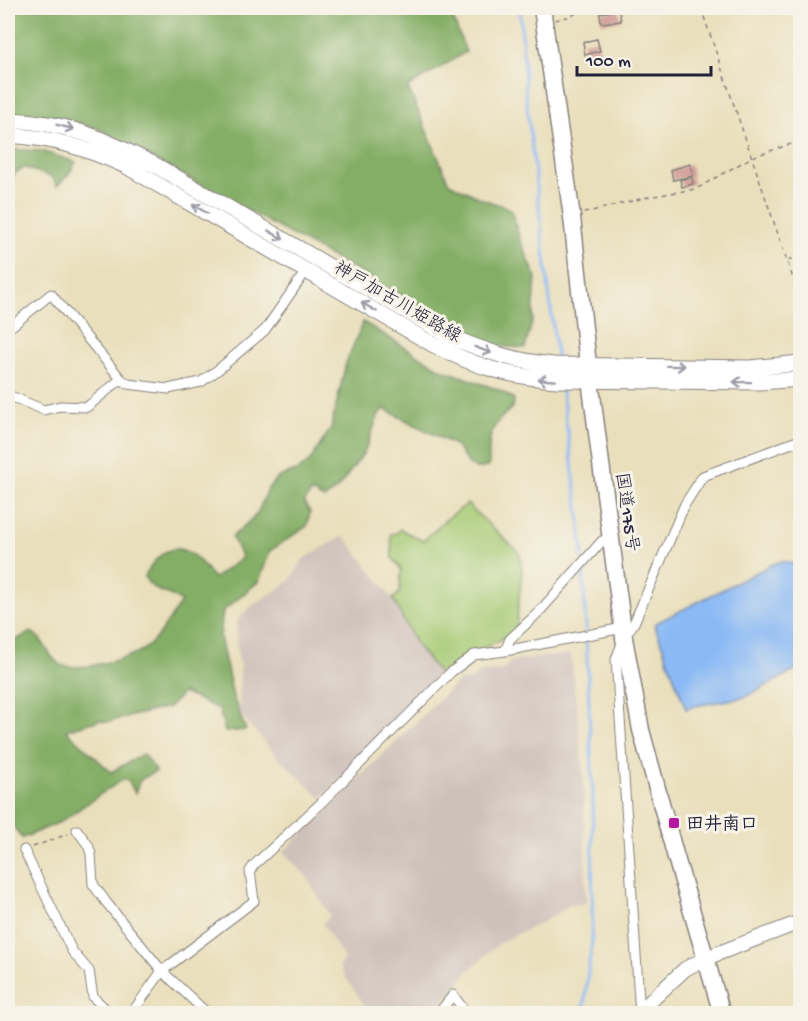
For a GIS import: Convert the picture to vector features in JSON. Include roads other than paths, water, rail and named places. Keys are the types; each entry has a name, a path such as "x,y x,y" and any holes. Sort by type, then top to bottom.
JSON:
{"highway":[{"name":"国道175号","path":"543,15 572,217 624,633 641,730 722,1014"}],"main road":[{"name":"神戸加古川姫路線","path":"8,120 60,125 114,144 155,165 449,336 498,356 590,372 760,382 801,379"},
{"name":"神戸加古川姫路線","path":"8,135 59,141 102,155 126,166 432,344 475,365 524,378 557,380 590,372 750,368 801,363"}],"street":[{"path":"8,329 51,294 121,379 128,384 168,389 201,382 265,330 306,271"},
{"path":"8,395 44,410 60,406 87,407 121,379"},
{"path":"639,1012 616,659 624,633 634,623 685,504 703,476 801,440"},
{"path":"505,651 510,639 539,612 602,541 612,536"},
{"path":"132,1014 162,971 254,901 250,871 254,865 322,802 451,672 474,655 624,633"},
{"path":"77,830 88,845 91,854 93,884 162,971 208,1014"},
{"path":"24,850 72,951 89,971 93,997 111,1014"},
{"path":"639,1012 685,969 706,958 801,922"},
{"path":"438,1014 453,995 467,1014"}],"water":[{"path":"783,561 798,565 800,570 800,668 745,697 686,709 654,624"}],"waterway":[{"path":"520,8 526,97 557,360"},
{"path":"561,385 583,559"},
{"path":"583,566 593,797 592,940 583,1014"}],"place":[{"name":"田井南口","path":"674,823"}]}
